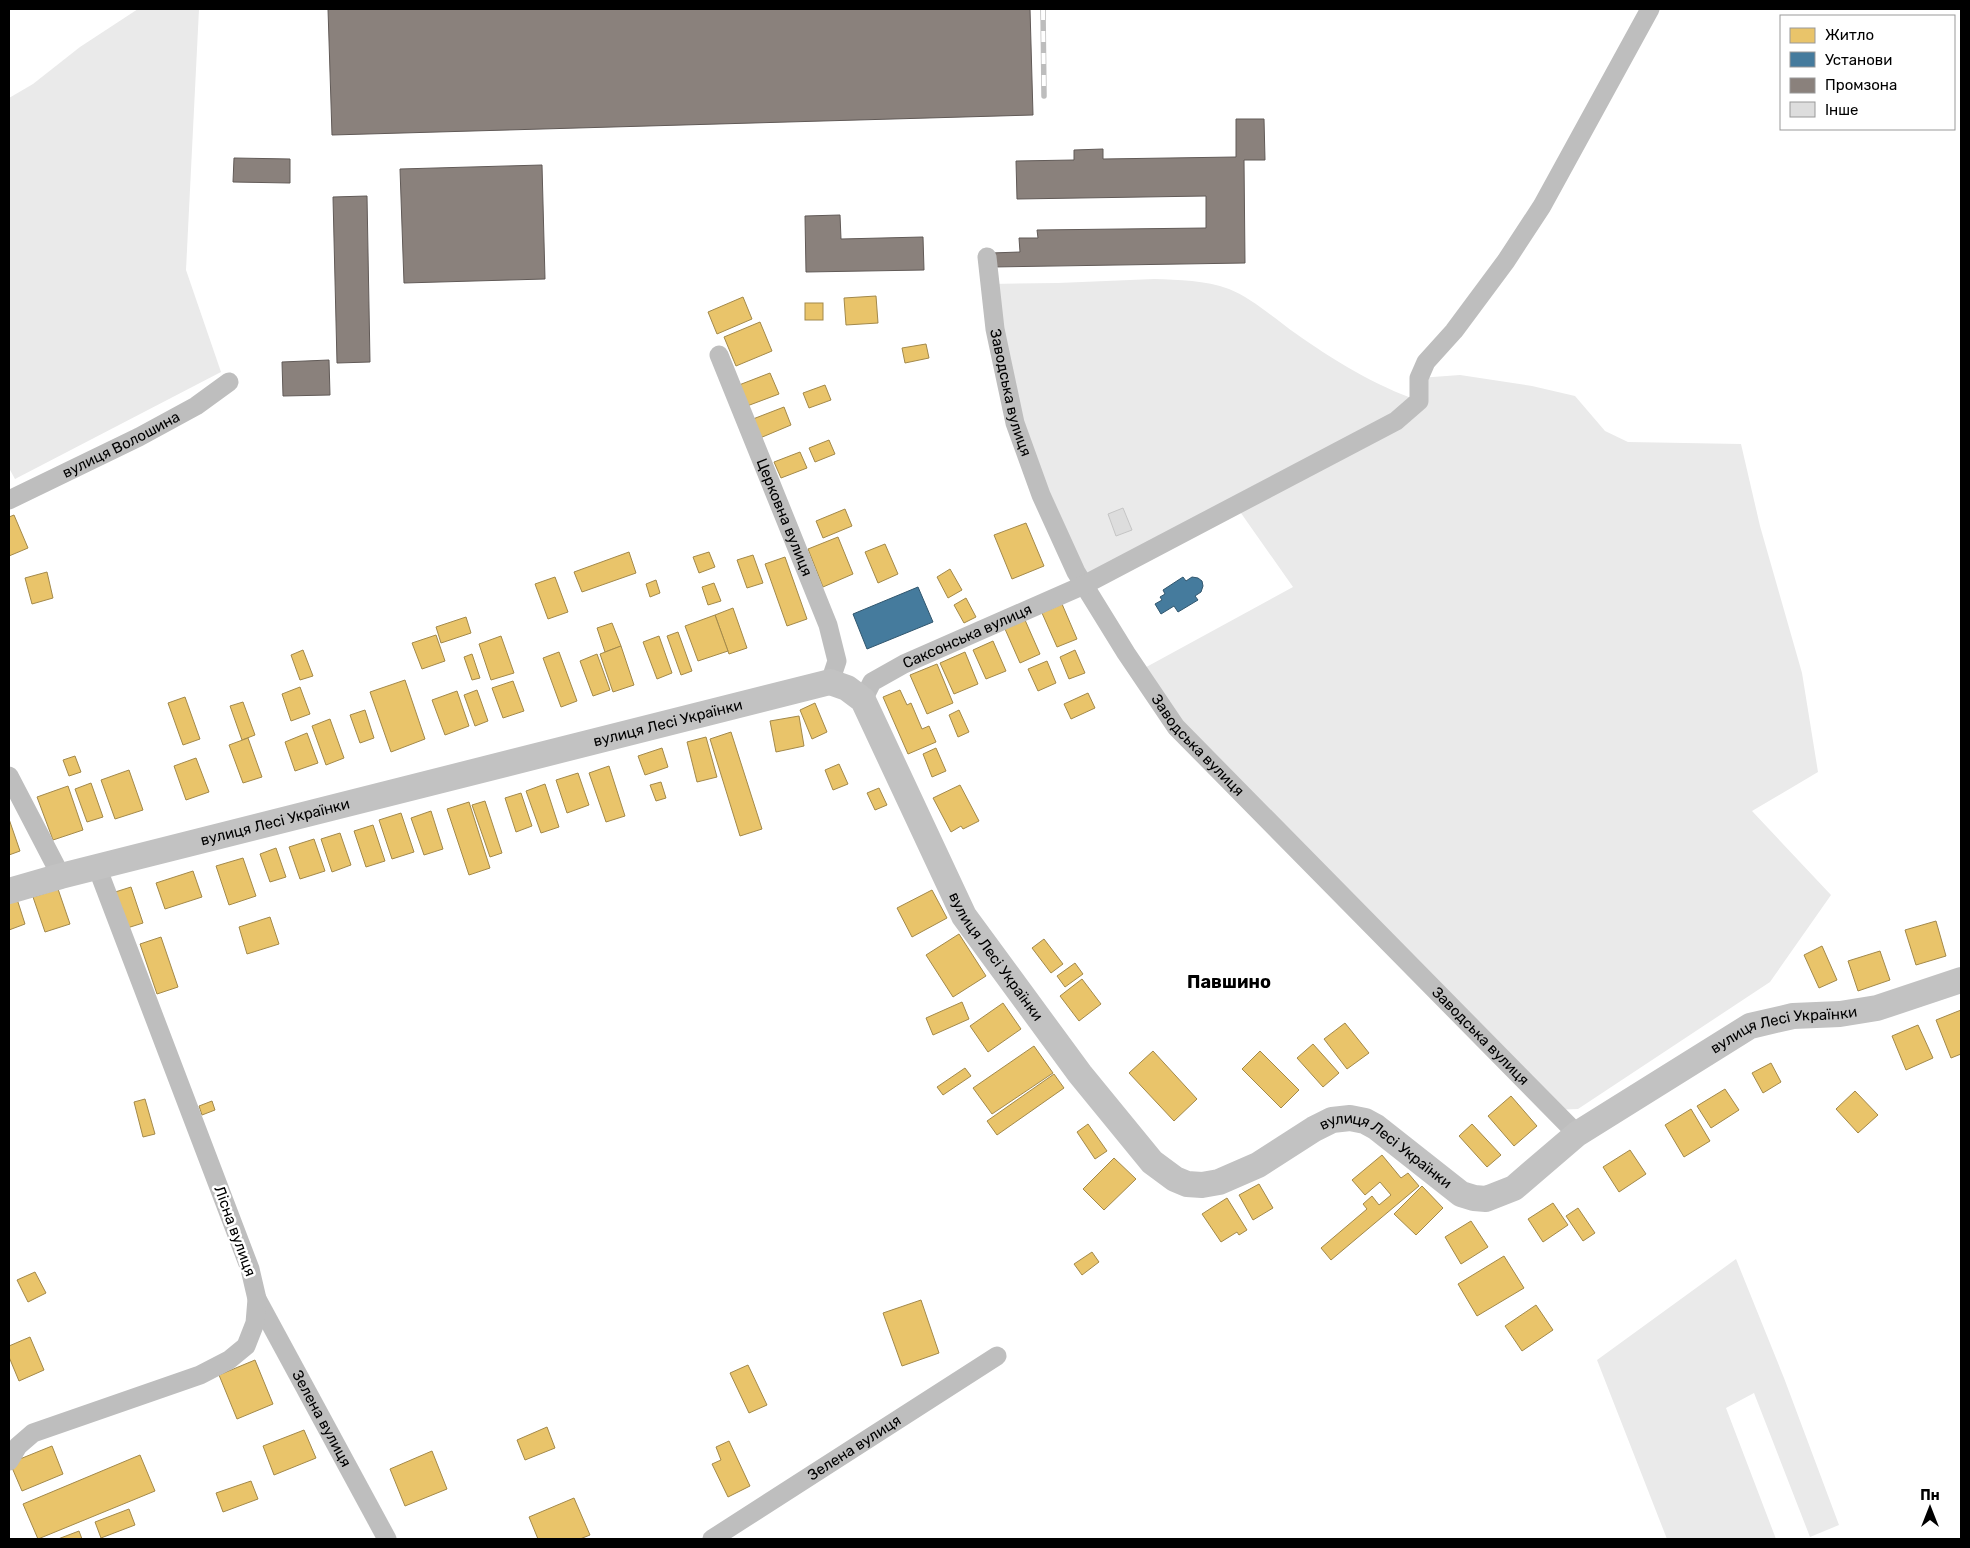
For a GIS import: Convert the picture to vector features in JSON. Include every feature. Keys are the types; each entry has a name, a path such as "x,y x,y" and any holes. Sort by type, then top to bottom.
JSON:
{"street":[{"name":"Саксонська вулиця","path":"863,700 872,682 904,664 1084,585 1396,421 1419,400 1419,378 1426,362 1454,331 1500,269 1542,206 1650,9"},
{"name":"Заводська вулиця","path":"987,258 995,329 1015,423 1041,495 1076,572 1126,653 1176,727 1576,1134"},
{"name":"Церковна вулиця","path":"719,356 828,625 837,661 830,682"},
{"name":"вулиця Волошина","path":"9,500 139,437 196,406 229,382"},
{"path":"830,682 846,688 863,700"},
{"name":"вулиця Лесі Українки","path":"9,891 61,876 830,682"},
{"name":"вулиця Лесі Українки","path":"863,700 964,916 1080,1074 1128,1134 1152,1162 1175,1179 1187,1184 1202,1185 1219,1182 1258,1165 1314,1129 1332,1120 1350,1118 1365,1121 1376,1127 1462,1194 1486,1199 1514,1188 1576,1134 1750,1026 1793,1016 1840,1014 1877,1008 1961,980"},
{"path":"9,776 61,876"},
{"name":"Лісна вулиця","path":"9,1461 18,1446 34,1433 200,1375 229,1360 246,1346 254,1323 257,1299 250,1269 97,867"},
{"name":"Зелена вулиця","path":"257,1299 387,1539"},
{"name":"Зелена вулиця","path":"712,1539 997,1356"}],"shaded area":[{"path":"138,9 199,9 186,270 221,372 15,479 9,468 9,98 33,84 80,47"},
{"path":"1154,279 1201,282 1229,289 1254,303 1338,362 1386,388 1418,400 1419,378 1460,375 1532,386 1575,396 1605,431 1628,442 1741,444 1760,526 1802,673 1818,772 1752,811 1831,895 1770,982 1578,1109 1552,1110 1230,782 1139,671 1293,587 1236,506 1084,585 1041,495 990,284"},
{"path":"1736,1259 1784,1378 1839,1525 1810,1537 1754,1393 1726,1408 1776,1539 1667,1539 1597,1360"}],"building: Житло":[{"path":"876,296 878,323 846,325 844,298"},
{"path":"743,297 752,319 717,334 708,312"},
{"path":"805,303 823,303 823,320 805,320"},
{"path":"760,322 772,351 736,366 724,337"},
{"path":"926,344 929,358 905,363 902,348"},
{"path":"770,373 779,394 747,406 739,385"},
{"path":"825,385 831,400 809,408 803,393"},
{"path":"784,407 791,425 760,438 753,419"},
{"path":"829,440 835,454 815,462 809,448"},
{"path":"800,452 807,468 781,478 774,462"},
{"path":"845,509 852,526 823,538 816,521"},
{"path":"14,515 28,548 9,556 9,517"},
{"path":"1026,523 1044,566 1012,579 994,535"},
{"path":"838,537 853,574 823,587 808,549"},
{"path":"885,544 898,574 878,583 865,552"},
{"path":"629,552 636,573 582,592 574,572"},
{"path":"709,552 715,567 699,573 693,557"},
{"path":"753,555 763,583 747,588 737,560"},
{"path":"785,557 807,619 787,626 765,564"},
{"path":"950,569 962,590 948,598 937,577"},
{"path":"47,572 53,598 32,604 25,578"},
{"path":"555,577 568,612 548,619 535,584"},
{"path":"656,580 660,593 650,597 646,584"},
{"path":"714,583 721,601 708,605 702,587"},
{"path":"966,598 976,617 964,623 954,605"},
{"path":"1062,604 1077,639 1057,647 1042,613"},
{"path":"733,608 747,648 729,654 715,615"},
{"path":"715,615 728,651 698,661 685,626"},
{"path":"466,617 471,633 441,643 436,627"},
{"path":"1025,620 1040,654 1020,663 1005,629"},
{"path":"612,623 621,646 605,652 597,628"},
{"path":"678,632 692,671 681,675 667,636"},
{"path":"436,635 445,661 422,669 412,643"},
{"path":"501,636 514,673 491,680 479,644"},
{"path":"659,636 672,673 657,679 643,642"},
{"path":"993,641 1006,671 986,679 973,650"},
{"path":"621,646 634,685 613,692 600,654"},
{"path":"303,650 313,676 300,680 291,655"},
{"path":"1075,650 1085,673 1069,679 1060,657"},
{"path":"559,652 577,701 561,707 543,658"},
{"path":"965,652 978,684 954,694 940,663"},
{"path":"472,654 480,678 472,680 464,657"},
{"path":"597,654 610,690 593,696 580,661"},
{"path":"1047,661 1056,683 1038,691 1028,669"},
{"path":"937,664 953,703 927,714 910,675"},
{"path":"405,680 425,739 391,752 370,692"},
{"path":"513,681 524,711 503,718 492,688"},
{"path":"300,687 310,714 291,721 282,694"},
{"path":"477,690 488,721 475,726 464,695"},
{"path":"900,690 907,705 911,703 922,729 929,726 936,742 908,754 883,697"},
{"path":"457,691 469,726 445,735 432,700"},
{"path":"1088,693 1095,708 1071,719 1064,704"},
{"path":"185,697 200,739 183,745 168,703"},
{"path":"243,702 255,735 242,740 230,706"},
{"path":"815,703 827,732 812,739 800,710"},
{"path":"365,710 374,738 360,743 350,715"},
{"path":"959,710 969,732 958,737 949,715"},
{"path":"799,716 804,746 776,752 770,721"},
{"path":"330,719 344,758 326,765 312,726"},
{"path":"731,732 762,829 740,836 710,739"},
{"path":"307,733 318,763 295,771 285,742"},
{"path":"706,737 717,777 697,782 687,742"},
{"path":"248,738 262,777 243,783 229,745"},
{"path":"662,748 668,767 645,775 638,756"},
{"path":"936,748 946,771 932,777 923,754"},
{"path":"75,756 81,772 69,776 63,760"},
{"path":"196,758 209,792 186,800 174,766"},
{"path":"839,764 848,784 833,790 825,770"},
{"path":"609,766 625,816 606,822 589,773"},
{"path":"129,770 143,810 115,819 101,780"},
{"path":"578,773 589,805 567,813 556,780"},
{"path":"661,782 666,798 656,801 650,785"},
{"path":"91,783 103,817 87,822 75,789"},
{"path":"545,784 559,827 541,833 526,791"},
{"path":"960,785 979,821 963,829 961,826 951,832 933,798"},
{"path":"68,786 83,830 53,840 37,797"},
{"path":"879,788 887,805 875,810 867,793"},
{"path":"521,793 532,826 516,832 505,798"},
{"path":"485,801 502,853 490,857 472,805"},
{"path":"469,802 490,868 469,875 447,809"},
{"path":"431,811 443,849 424,855 411,818"},
{"path":"401,813 414,852 392,859 379,820"},
{"path":"9,819 20,851 9,855"},
{"path":"373,825 385,861 366,867 354,831"},
{"path":"340,833 351,865 332,872 321,839"},
{"path":"314,839 325,871 300,879 289,847"},
{"path":"276,848 286,877 270,882 260,854"},
{"path":"243,858 256,896 229,905 216,866"},
{"path":"193,871 202,897 165,909 156,883"},
{"path":"131,887 143,923 124,929 112,893"},
{"path":"58,889 70,924 45,932 33,897"},
{"path":"932,890 947,918 912,937 897,908"},
{"path":"17,899 25,924 9,930 9,902"},
{"path":"270,917 279,944 247,954 239,927"},
{"path":"1936,921 1946,956 1916,965 1905,930"},
{"path":"959,934 986,976 953,997 926,955"},
{"path":"161,937 178,987 157,994 140,944"},
{"path":"1044,939 1063,964 1051,973 1032,948"},
{"path":"1822,946 1837,980 1819,988 1804,955"},
{"path":"1880,951 1890,980 1858,991 1848,961"},
{"path":"1075,963 1083,974 1065,987 1057,976"},
{"path":"1082,979 1101,1004 1079,1021 1060,996"},
{"path":"962,1002 969,1019 933,1035 926,1018"},
{"path":"1003,1003 1021,1029 988,1052 970,1026"},
{"path":"1961,1010 1961,1054 1951,1058 1936,1020"},
{"path":"1345,1023 1369,1053 1347,1069 1324,1039"},
{"path":"1918,1025 1933,1058 1906,1070 1892,1036"},
{"path":"1313,1044 1339,1073 1323,1087 1297,1058"},
{"path":"1034,1046 1053,1073 992,1114 973,1088"},
{"path":"1153,1051 1197,1099 1174,1121 1129,1073"},
{"path":"1260,1051 1299,1090 1281,1108 1242,1069"},
{"path":"1771,1063 1781,1082 1763,1093 1752,1073"},
{"path":"965,1068 971,1076 943,1095 937,1087"},
{"path":"1054,1074 1064,1088 997,1135 987,1121"},
{"path":"1725,1089 1739,1110 1711,1128 1697,1106"},
{"path":"1855,1091 1878,1115 1858,1133 1836,1109"},
{"path":"1511,1096 1537,1126 1514,1146 1488,1116"},
{"path":"145,1099 155,1134 143,1137 134,1102"},
{"path":"212,1101 215,1110 202,1115 199,1106"},
{"path":"1691,1109 1710,1141 1684,1157 1665,1125"},
{"path":"1088,1124 1107,1151 1095,1159 1077,1132"},
{"path":"1472,1124 1501,1155 1487,1167 1459,1136"},
{"path":"1630,1150 1646,1174 1619,1192 1603,1167"},
{"path":"1382,1155 1401,1178 1408,1173 1419,1186 1331,1260 1321,1248 1367,1209 1363,1204 1372,1196 1379,1205 1391,1195 1380,1182 1365,1195 1352,1180"},
{"path":"1114,1158 1136,1179 1104,1210 1083,1189"},
{"path":"1259,1184 1273,1208 1253,1220 1239,1195"},
{"path":"1422,1186 1443,1208 1416,1235 1394,1214"},
{"path":"1227,1198 1247,1230 1239,1235 1237,1232 1221,1242 1202,1214"},
{"path":"1553,1203 1568,1225 1543,1242 1528,1219"},
{"path":"1578,1208 1595,1233 1583,1241 1566,1216"},
{"path":"1471,1221 1488,1247 1461,1264 1445,1237"},
{"path":"1092,1252 1099,1262 1082,1275 1074,1264"},
{"path":"1504,1256 1524,1288 1477,1316 1458,1284"},
{"path":"35,1272 46,1293 28,1302 17,1280"},
{"path":"921,1300 939,1353 902,1366 883,1313"},
{"path":"1536,1305 1553,1330 1522,1351 1505,1326"},
{"path":"30,1337 44,1370 19,1381 9,1357 9,1346"},
{"path":"255,1360 273,1404 237,1419 219,1375"},
{"path":"748,1365 767,1405 749,1413 730,1373"},
{"path":"547,1427 555,1448 525,1460 517,1440"},
{"path":"304,1430 316,1458 274,1475 263,1446"},
{"path":"729,1441 750,1486 728,1497 712,1464 721,1460 716,1447"},
{"path":"52,1446 63,1474 22,1491 10,1463"},
{"path":"432,1451 447,1489 405,1506 390,1469"},
{"path":"140,1455 155,1491 38,1539 23,1504"},
{"path":"251,1481 258,1499 223,1512 216,1493"},
{"path":"574,1498 590,1535 580,1539 538,1539 529,1517"},
{"path":"129,1509 135,1525 101,1538 95,1522"},
{"path":"79,1531 82,1539 58,1539"}],"building: Установи":[{"path":"1183,577 1186,581 1192,577 1202,581 1201,592 1195,596 1198,600 1178,612 1174,606 1161,614 1155,604 1162,600 1160,597 1165,594 1163,590"},
{"path":"918,587 933,622 867,649 853,614"}],"building: Промзона":[{"path":"328,9 1030,9 1033,115 332,135"},
{"path":"1236,119 1264,119 1265,160 1244,160 1245,263 992,267 991,253 1020,252 1019,238 1038,238 1037,230 1206,228 1206,196 1017,199 1016,161 1074,160 1074,150 1103,149 1103,159 1236,157"},
{"path":"234,158 290,159 290,183 233,182"},
{"path":"542,165 545,279 404,283 400,169"},
{"path":"367,196 370,362 337,363 333,197"},
{"path":"840,215 841,239 923,237 924,270 806,272 805,216"},
{"path":"329,360 330,395 283,396 282,362"}],"building: Інше":[{"path":"1123,508 1132,530 1116,536 1108,514"}],"railway":[{"path":"1043,9 1044,96"}],"district":[{"name":"Павшино","path":"1229,982"}]}
